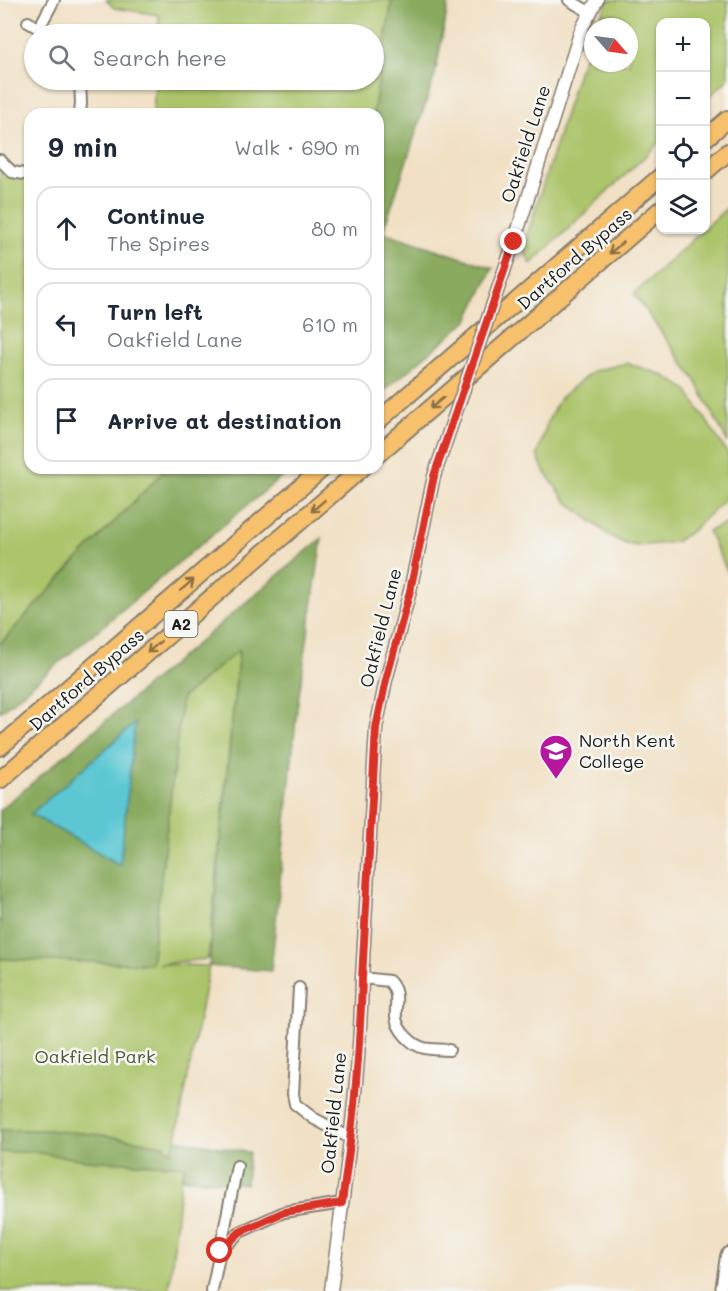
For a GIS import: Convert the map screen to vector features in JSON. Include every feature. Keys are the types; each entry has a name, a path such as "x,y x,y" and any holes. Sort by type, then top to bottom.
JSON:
{"highway":[{"path":"710,134 728,119"},
{"path":"710,167 728,152"},
{"name":"Dartford Bypass","path":"384,416 657,180"},
{"name":"Dartford Bypass","path":"384,449 656,213"},
{"name":"Dartford Bypass","path":"0,747 316,474"},
{"name":"Dartford Bypass","path":"0,780 355,474"}],"street":[{"path":"45,24 54,0"},
{"path":"569,0 591,13"},
{"name":"Oakfield Lane","path":"331,1291 350,1138 361,1018 376,728 386,680 410,591 434,476 514,242 581,30 597,0"},
{"path":"80,90 80,108"},
{"path":"0,160 12,172 24,174"},
{"path":"362,978 389,981 395,987 396,1020 403,1034 423,1048 449,1050"},
{"path":"299,988 293,1094 296,1104 313,1118 350,1138"},
{"path":"212,1291 237,1166"},
{"path":"220,1251 240,1232 284,1212 342,1203"},
{"path":"721,1291 728,1253"}],"green space":[{"path":"106,0 392,0 384,48 384,24 159,24 159,15 114,8"},
{"path":"392,0 449,0 435,75 384,229 384,108 374,108 377,90 384,90 384,48"},
{"path":"608,0 728,0 728,79 710,96 710,18 656,18 656,146 531,264 523,249 584,57 584,72 638,72 638,18 600,18"},
{"path":"154,90 377,90 374,108 153,108"},
{"path":"0,162 24,173 24,474 161,474 77,560 0,644"},
{"path":"728,207 728,443 696,381 634,294 699,234 710,234 710,223"},
{"path":"384,232 493,268 468,320 384,391"},
{"path":"627,363 663,375 686,389 728,454 728,492 723,501 692,531 675,542 638,546 626,544 610,536 566,501 544,471 537,455 548,421 560,398 593,371"},
{"path":"161,474 285,474 0,712 0,644 77,560"},
{"path":"728,523 728,573 708,531"},
{"path":"322,538 297,709 271,971 209,966 239,650 182,698 151,964 0,959 0,810"},
{"name":"Oakfield Park","path":"239,649 208,959 158,964 209,966 176,1139 186,1162 181,1178 169,1291 0,1291 0,959 151,964 182,698"},
{"path":"0,1130 46,1130 103,1135 164,1145 171,1152 176,1139 249,1152 246,1184 181,1178 185,1166 85,1160 34,1152 0,1152"}],"water":[{"path":"135,723 120,865 31,814"}],"place":[{"name":"North Kent College","path":"556,780"}],"route":[{"path":"220,1251 240,1232 284,1212 342,1203 361,1018 376,728 386,680 410,591 434,476 514,242"}]}
